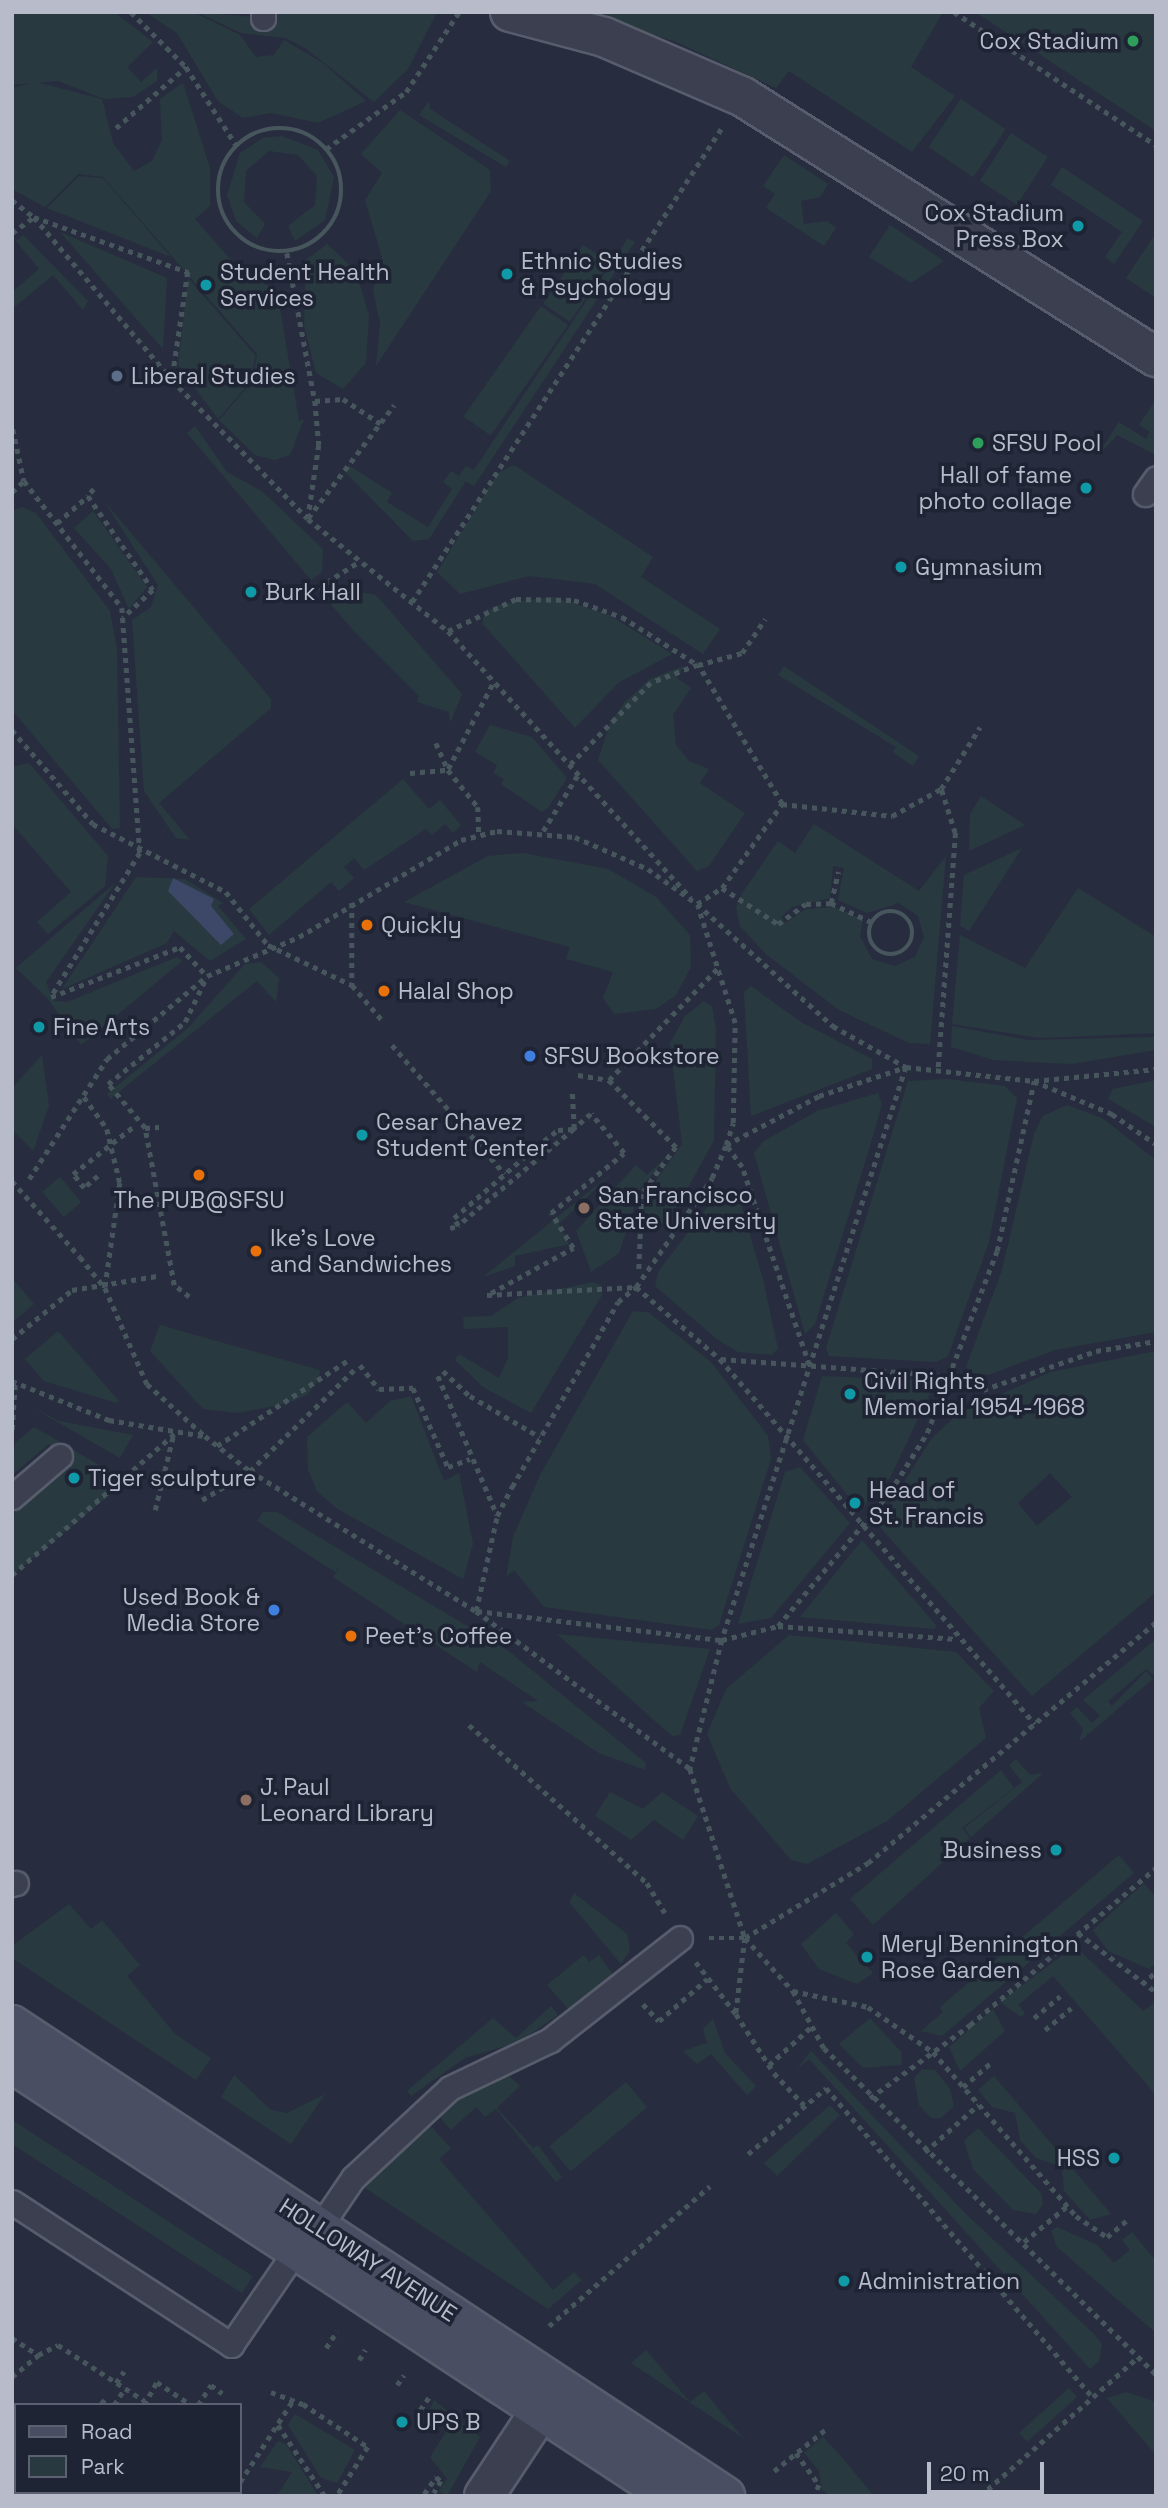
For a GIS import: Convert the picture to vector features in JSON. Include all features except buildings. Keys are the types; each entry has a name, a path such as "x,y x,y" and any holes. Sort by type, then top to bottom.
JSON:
{"street":[{"path":"510,12 604,37 743,97 1156,358"},
{"name":"HOLLOWAY AVENUE","path":"12,2025 541,2410 671,2496"},
{"name":"HOLLOWAY AVENUE","path":"12,2063 308,2239 725,2496"},
{"path":"484,2496 541,2410"}],"lane":[{"path":"12,1497 60,1456"},
{"path":"12,2202 231,2345 353,2178 450,2088 550,2040 620,1981 680,1938"}],"path":[{"path":"131,12 186,66 236,145"},
{"path":"326,149 406,92 459,12"},
{"path":"954,12 1156,145"},
{"path":"116,128 186,66"},
{"path":"412,602 743,97"},
{"path":"272,128 292,129 326,149 342,184 334,222 322,237 287,253 244,242 223,216 217,184 236,145 272,128"},
{"path":"12,200 34,217 172,380 308,519 448,631 697,904 833,1026 906,1067"},
{"path":"12,233 34,217"},
{"path":"34,217 188,272 172,380"},
{"path":"287,253 315,401 318,445 308,519"},
{"path":"315,401 343,399 381,424"},
{"path":"308,519 394,405"},
{"path":"13,429 24,481 122,608 140,853 51,996 180,947 206,977"},
{"path":"12,492 24,481"},
{"path":"57,523 94,489"},
{"path":"88,496 153,590 122,618"},
{"path":"318,587 360,561"},
{"path":"448,631 516,599 574,600 622,617 698,665 782,804"},
{"path":"571,764 651,683 698,665 742,653 765,619"},
{"path":"447,770 494,681"},
{"path":"782,804 892,816 941,789 980,727"},
{"path":"12,730 93,824 140,853 226,891 268,945 352,985 382,1020"},
{"path":"436,743 447,770 478,807 479,836"},
{"path":"410,774 447,770"},
{"path":"543,831 579,773"},
{"path":"937,1067 955,833 941,789"},
{"path":"697,904 722,888 782,804"},
{"path":"29,1179 107,1059 206,977 268,945 299,937 352,903 479,836 543,831 612,849 697,904 735,1023 733,1123 726,1146 712,1178 639,1274"},
{"path":"831,903 838,872"},
{"path":"722,888 778,924 806,904 831,903 871,922"},
{"path":"352,903 352,985"},
{"path":"886,911 903,914 914,932 909,947 898,955 880,953 871,943 871,922 886,911"},
{"path":"609,1080 719,966"},
{"path":"189,1297 174,1285 145,1128 108,1084 186,1022 206,977"},
{"path":"392,1045 505,1174"},
{"path":"906,1067 722,1640 690,1769 745,1937 793,1991 811,2026 870,2098 1024,2242 1156,2374"},
{"path":"726,1146 819,1096 906,1067 937,1067 1034,1081 1156,1069"},
{"path":"476,1611 497,1516 618,1302 636,1287 639,1274 642,1194 676,1146 609,1080 578,1075"},
{"path":"1034,1081 1112,1114 1156,1144"},
{"path":"778,1626 910,1464 950,1380 997,1251 1034,1081"},
{"path":"572,1090 574,1129"},
{"path":"84,1097 110,1142 121,1183 105,1288"},
{"path":"450,1228 458,1226 591,1114 624,1153 551,1213 573,1248 487,1295 636,1287 720,1359 787,1441 1035,1724"},
{"path":"98,1176 84,1188 73,1174 110,1142 133,1127"},
{"path":"145,1128 159,1127"},
{"path":"458,1226 454,1219 558,1129 574,1129"},
{"path":"726,1146 742,1167 809,1365"},
{"path":"12,1181 105,1288 147,1384 205,1437 250,1471 476,1611 690,1769"},
{"path":"12,1339 72,1290 105,1288 157,1276"},
{"path":"720,1359 809,1365 950,1380 983,1390 1096,1351 1156,1340"},
{"path":"216,1446 347,1361"},
{"path":"360,1365 379,1388 413,1388 448,1467 470,1459"},
{"path":"202,1500 250,1471 354,1370"},
{"path":"443,1371 481,1403 540,1437"},
{"path":"438,1376 470,1459 497,1516"},
{"path":"12,1430 14,1382 68,1407 174,1434 205,1437"},
{"path":"155,1510 174,1434"},
{"path":"12,1575 174,1434"},
{"path":"476,1611 722,1640 778,1626 959,1639"},
{"path":"745,1937 868,1863 1156,1622"},
{"path":"469,1726 647,1882 707,1979 736,2014 769,2065 804,2105"},
{"path":"870,2098 933,2053 1155,1868"},
{"path":"1078,1933 1156,1992"},
{"path":"736,2014 745,1937"},
{"path":"1142,1984 1156,1972"},
{"path":"620,1981 659,2021 707,1979"},
{"path":"793,1991 868,2007 933,2053 1067,2206 1107,2237 1125,2221"},
{"path":"1034,2018 1060,1996"},
{"path":"1045,2030 1071,2008 1045,2030"},
{"path":"769,2065 811,2026"},
{"path":"963,2087 991,2063"},
{"path":"748,2154 826,2088 1093,2397"},
{"path":"925,2152 978,2105"},
{"path":"549,2326 710,2186"},
{"path":"1024,2242 1067,2206"},
{"path":"326,2348 337,2330"},
{"path":"12,2338 38,2355"},
{"path":"12,2377 38,2355 58,2344 144,2403 157,2382 188,2403"},
{"path":"359,2360 365,2350"},
{"path":"980,2496 1139,2357"},
{"path":"116,2382 124,2371"},
{"path":"397,2385 404,2375"},
{"path":"199,2403 211,2385 222,2393"},
{"path":"115,2403 125,2388"},
{"path":"271,2392 293,2400 368,2446 337,2496"},
{"path":"420,2410 431,2393"},
{"path":"101,2400 105,2403"},
{"path":"242,2479 293,2400"},
{"path":"278,2425 325,2496"},
{"path":"774,2471 826,2429"},
{"path":"796,2453 819,2485 815,2496"},
{"path":"425,2494 436,2477 441,2481 434,2495"}],"green space":[{"path":"12,12 114,12 153,42 127,67 141,82 157,68 157,81 133,97 104,99 58,81 12,85"},
{"path":"145,12 193,12 240,35 256,57 274,55 284,40 323,63 366,101 318,123 272,113 243,118 218,101 177,33"},
{"path":"197,12 274,19 279,12 437,12 408,69 374,102 305,48 285,38 241,33"},
{"path":"574,12 943,12 911,67 955,96 912,152 789,71 776,88 674,41"},
{"path":"975,12 1156,12 1156,131 998,27"},
{"path":"36,82 102,99 113,143 134,171 152,161 162,140 160,99 183,83 210,168 210,206 195,219 238,268 277,291 299,421 304,419 290,455 275,460 255,455 219,420 253,381 257,354 103,177 78,174 45,207 12,189 12,88"},
{"path":"961,99 1006,129 973,177 929,147"},
{"path":"429,101 430,109 510,161 506,167 419,115"},
{"path":"400,110 490,170 491,191 376,366 380,323 373,290 382,257 365,200 382,173 361,154"},
{"path":"1011,133 1048,157 1017,205 980,181"},
{"path":"282,136 318,150 334,177 325,220 295,241 288,226 315,205 317,176 298,155 269,151 246,171 244,202 265,224 257,238 236,221 227,195 240,153 263,138"},
{"path":"784,155 828,184 820,197 801,201 804,224 827,221 836,228 824,246 766,208 775,194 763,186"},
{"path":"1062,167 1143,221 1114,264 1105,257 1122,232 1051,185"},
{"path":"79,176 103,178 171,257 47,208"},
{"path":"890,225 944,261 911,283 869,257"},
{"path":"60,232 167,278 163,348 162,348"},
{"path":"1156,233 1156,298 1126,278"},
{"path":"23,235 88,301 83,310 53,275 12,309 12,292 39,269 16,241"},
{"path":"628,238 635,242 474,486 466,481 429,539 413,541 344,471 348,465 392,493 387,502 428,527 452,489 443,482 451,471 459,476 466,466 474,470"},
{"path":"327,244 356,271 369,316 366,363 343,389 316,373 304,325 306,260"},
{"path":"583,245 610,263 570,322 543,304"},
{"path":"188,278 255,355 252,380 218,419 178,365"},
{"path":"541,306 568,325 491,436 464,417"},
{"path":"1156,399 1156,455 1117,435 1095,459 1119,422 1146,439 1150,432 1139,425"},
{"path":"195,426 227,472 263,492 323,549 322,572 311,580 187,433"},
{"path":"514,465 653,557 641,577 720,629 703,654 595,584 529,576 460,594 437,572 498,473"},
{"path":"104,501 271,699 271,708 159,803 190,840 176,838 144,791 132,620 151,607 158,585"},
{"path":"22,507 36,513 110,611 117,650 120,828 112,829 12,710 12,511"},
{"path":"93,511 147,587 129,609 111,569 74,528"},
{"path":"335,588 376,595 462,694 450,723 449,712 417,702 419,696 352,629 325,597"},
{"path":"553,597 609,615 672,654 618,683 575,728 482,623 485,612 501,604"},
{"path":"684,666 677,678 691,688 673,715 676,745 689,761 709,769 700,783 745,813 709,866 697,871 598,760 611,721 624,703 650,679"},
{"path":"784,666 919,756 913,766 893,752 896,747 778,675"},
{"path":"490,725 532,737 567,778 548,808 542,812 501,784 504,779 493,773 497,765 475,752"},
{"path":"29,763 108,856 105,886 48,934 37,922 71,892 12,824 12,767"},
{"path":"403,779 429,809 440,800 461,825 453,833 445,824 432,835 426,829 364,870 354,858 344,867 354,878 339,891 331,882 269,935 249,909"},
{"path":"981,796 1025,825 969,851 970,814"},
{"path":"814,824 919,891 946,856 930,1044 909,1043 839,1010 767,955 740,926 736,908 741,895 778,841 795,853","holes":["833,866 844,868 838,900 867,913 899,903 918,916 924,937 915,957 895,966 872,959 860,936 863,920 835,907 806,909 785,923 781,917 792,907 830,898"]},
{"path":"1022,848 969,931 960,926 964,875"},
{"path":"523,853 608,869 656,897 690,935 691,967 676,995 656,1009 614,1014 603,998 613,972 566,959 570,947 404,902 488,856"},
{"path":"136,877 185,879 223,903 218,906 246,939 210,961 174,931 167,943 62,989"},
{"path":"115,883 46,982 54,1001 67,1002 177,957 182,961 81,1045 48,999 16,968"},
{"path":"1078,888 1156,937 1156,1033 1040,1038 952,1024 960,935 1025,968"},
{"path":"261,962 279,978 276,1002 257,981 110,1099 107,1094 188,1028 245,964"},
{"path":"751,986 801,1022 872,1059 872,1069 751,1116 744,992"},
{"path":"704,1001 712,1006 716,1029 714,1140 681,1201 662,1224 651,1224 644,1212 645,1196 682,1144 670,1043 685,1016"},
{"path":"952,1026 1028,1040 1156,1037 1156,1050 1072,1064 993,1060 951,1047"},
{"path":"42,1055 49,1106 33,1151 12,1129 12,1088"},
{"path":"947,1079 1005,1086 1017,1098 989,1242 948,1356 936,1362 829,1356 826,1348 908,1081"},
{"path":"1156,1080 1156,1127 1108,1099 1113,1089"},
{"path":"878,1093 882,1104 870,1146 815,1324 805,1334 754,1153 764,1141 817,1111"},
{"path":"1067,1105 1102,1118 1156,1160 1156,1332 1055,1350 988,1375 972,1373 966,1367 1002,1270 1034,1134 1043,1116"},
{"path":"674,1149 640,1189 619,1253 591,1272 576,1231 636,1165 647,1175"},
{"path":"613,1172 559,1224 569,1244 515,1256 515,1266 483,1277"},
{"path":"60,1177 81,1202 64,1217 42,1192"},
{"path":"731,1191 739,1198 763,1279 778,1349 771,1355 738,1352 718,1340 655,1286 658,1272 717,1194"},
{"path":"12,1278 34,1304 12,1323"},
{"path":"593,1282 601,1285 602,1295 531,1413 483,1387 455,1360 459,1354 499,1378 508,1358 508,1327 464,1329 463,1317 491,1316 518,1298"},
{"path":"633,1311 648,1312 711,1362 768,1436 771,1459 719,1625 712,1630 544,1607 514,1570 506,1577 513,1537 540,1475"},
{"path":"160,1325 320,1370 319,1379 307,1395 285,1404 238,1413 203,1409 150,1351"},
{"path":"58,1331 119,1401 117,1403 44,1381 25,1359"},
{"path":"1156,1351 1156,1592 1032,1696 877,1524 932,1438 959,1413 1051,1372","holes":["1050,1473 1072,1497 1037,1526 1018,1503"]},
{"path":"822,1376 925,1380 933,1387 889,1480 884,1477 861,1512 803,1440"},
{"path":"411,1396 444,1481 459,1473 473,1544 463,1579 336,1508 317,1491 308,1470 307,1437 347,1402 366,1423 390,1401"},
{"path":"28,1405 59,1421 133,1435 120,1458"},
{"path":"34,1427 127,1481 12,1575 12,1515 70,1468 49,1444 12,1475 15,1443"},
{"path":"800,1467 850,1523 771,1618 738,1624 785,1472"},
{"path":"263,1512 277,1512 507,1650 646,1763 645,1770 599,1753 522,1702 538,1701 480,1662 477,1672 333,1577 340,1566 335,1572 257,1521"},
{"path":"862,1540 936,1625 935,1629 800,1617"},
{"path":"557,1634 710,1649 680,1735 672,1736"},
{"path":"789,1635 956,1652 994,1691 979,1708 986,1738 887,1821 807,1864 791,1860 730,1788 707,1734 726,1689"},
{"path":"1156,1639 1156,1677 1146,1669 1108,1701 1112,1706 1146,1671 1153,1679 1079,1742 1083,1729 1070,1713 1077,1707 1092,1723 1100,1715 1083,1700"},
{"path":"1016,1759 1030,1775 1043,1773 971,1837 964,1828 1022,1782 1009,1765"},
{"path":"1001,1770 1014,1788 962,1828 970,1838 873,1925 850,1899"},
{"path":"610,1792 643,1809 662,1792 698,1816 683,1840 654,1820 631,1840 595,1816"},
{"path":"1119,1855 1134,1873 942,2036 921,2031 943,2012 940,2007"},
{"path":"1144,1883 1156,1898 1156,1963 1149,1969 1108,1951 1093,1930"},
{"path":"574,1893 627,1934 630,1950 621,1964 569,1902"},
{"path":"69,1904 91,1929 102,1920 140,1965 127,1976 175,2034 211,2058 196,2080 12,1958 12,1946"},
{"path":"836,1913 854,1934 846,1943 873,1973 857,1984 819,1969 801,1944"},
{"path":"1075,1946 1143,2011 1156,2002 1156,2095 1053,1976 1018,2005 1025,2013 1021,2017 1000,2002"},
{"path":"584,1955 589,1962 599,1955 613,1975 570,2011 547,1985"},
{"path":"551,2006 558,2015 519,2042 465,2058 411,2096 407,2091 493,2018 516,2038"},
{"path":"993,2009 1005,2031 960,2071 949,2047"},
{"path":"870,2018 901,2052 902,2065 863,2068 839,2044"},
{"path":"713,2019 725,2053 756,2086 747,2095 711,2054 697,2064 683,2051 707,2043 703,2029"},
{"path":"811,2051 965,2213 1095,2335 1102,2344 1099,2361 1090,2369 809,2059 797,2069"},
{"path":"922,2069 935,2070 950,2089 954,2106 941,2118 931,2118 919,2105 914,2078"},
{"path":"505,2073 520,2086 497,2108 533,2148 538,2145 562,2177 556,2182 496,2109 485,2117 476,2107 451,2130 434,2111 452,2094"},
{"path":"234,2075 271,2110 287,2113 325,2094 291,2144 221,2097"},
{"path":"994,2076 1111,2214 1090,2220 1064,2191 1062,2167 1036,2158 1020,2140 1015,2113 992,2107 978,2090"},
{"path":"626,2082 647,2107 571,2172 549,2146"},
{"path":"830,2105 840,2115 777,2176 764,2163"},
{"path":"12,2120 253,2276 242,2293 12,2144"},
{"path":"427,2122 451,2148 439,2159 553,2290 574,2272 582,2280 548,2309 359,2184"},
{"path":"978,2128 1041,2193 1043,2204 1036,2214 1013,2210 973,2169 964,2141"},
{"path":"1057,2227 1097,2245 1114,2263 1130,2250 1122,2240 1132,2232 1156,2261 1156,2333 1057,2247 1051,2231"},
{"path":"646,2350 690,2402 704,2391 743,2438 631,2363"},
{"path":"1069,2388 1077,2397 1027,2442 1019,2433"},
{"path":"1127,2392 1156,2402 1156,2455 1107,2398"},
{"path":"434,2400 480,2437 447,2496 439,2491 447,2479 430,2457 448,2429 427,2414"},
{"path":"295,2414 355,2450 337,2483 321,2478 288,2425"},
{"path":"823,2437 874,2496 831,2496 822,2490 819,2471 804,2453"},
{"path":"278,2441 286,2444 318,2496 277,2496 292,2472 260,2467"}],"water":[{"path":"173,878 214,899 211,906 234,934 221,945 168,891"}],"place":[{"name":"Cox Stadium","path":"1133,41"},
{"name":"Cox Stadium Press Box","path":"1078,226"},
{"name":"Ethnic Studies & Psychology","path":"507,274"},
{"name":"Student Health Services","path":"206,285"},
{"name":"Liberal Studies","path":"117,376"},
{"name":"SFSU Pool","path":"978,443"},
{"name":"Hall of fame photo collage","path":"1086,488"},
{"name":"Gymnasium","path":"901,567"},
{"name":"Burk Hall","path":"251,592"},
{"name":"Quickly","path":"367,925"},
{"name":"Halal Shop","path":"384,991"},
{"name":"Fine Arts","path":"39,1027"},
{"name":"SFSU Bookstore","path":"530,1056"},
{"name":"Cesar Chavez Student Center","path":"362,1135"},
{"name":"The PUB@SFSU","path":"199,1175"},
{"name":"San Francisco State University","path":"584,1208"},
{"name":"Ike's Love and Sandwiches","path":"256,1251"},
{"name":"Civil Rights Memorial 1954-1968","path":"850,1394"},
{"name":"Tiger sculpture","path":"74,1478"},
{"name":"Head of St. Francis","path":"855,1503"},
{"name":"Used Book & Media Store","path":"274,1610"},
{"name":"Peet's Coffee","path":"351,1636"},
{"name":"J. Paul Leonard Library","path":"246,1800"},
{"name":"Business","path":"1056,1850"},
{"name":"Meryl Bennington Rose Garden","path":"867,1957"},
{"name":"HSS","path":"1114,2158"},
{"name":"Administration","path":"844,2281"},
{"name":"UPS B","path":"402,2422"}]}
